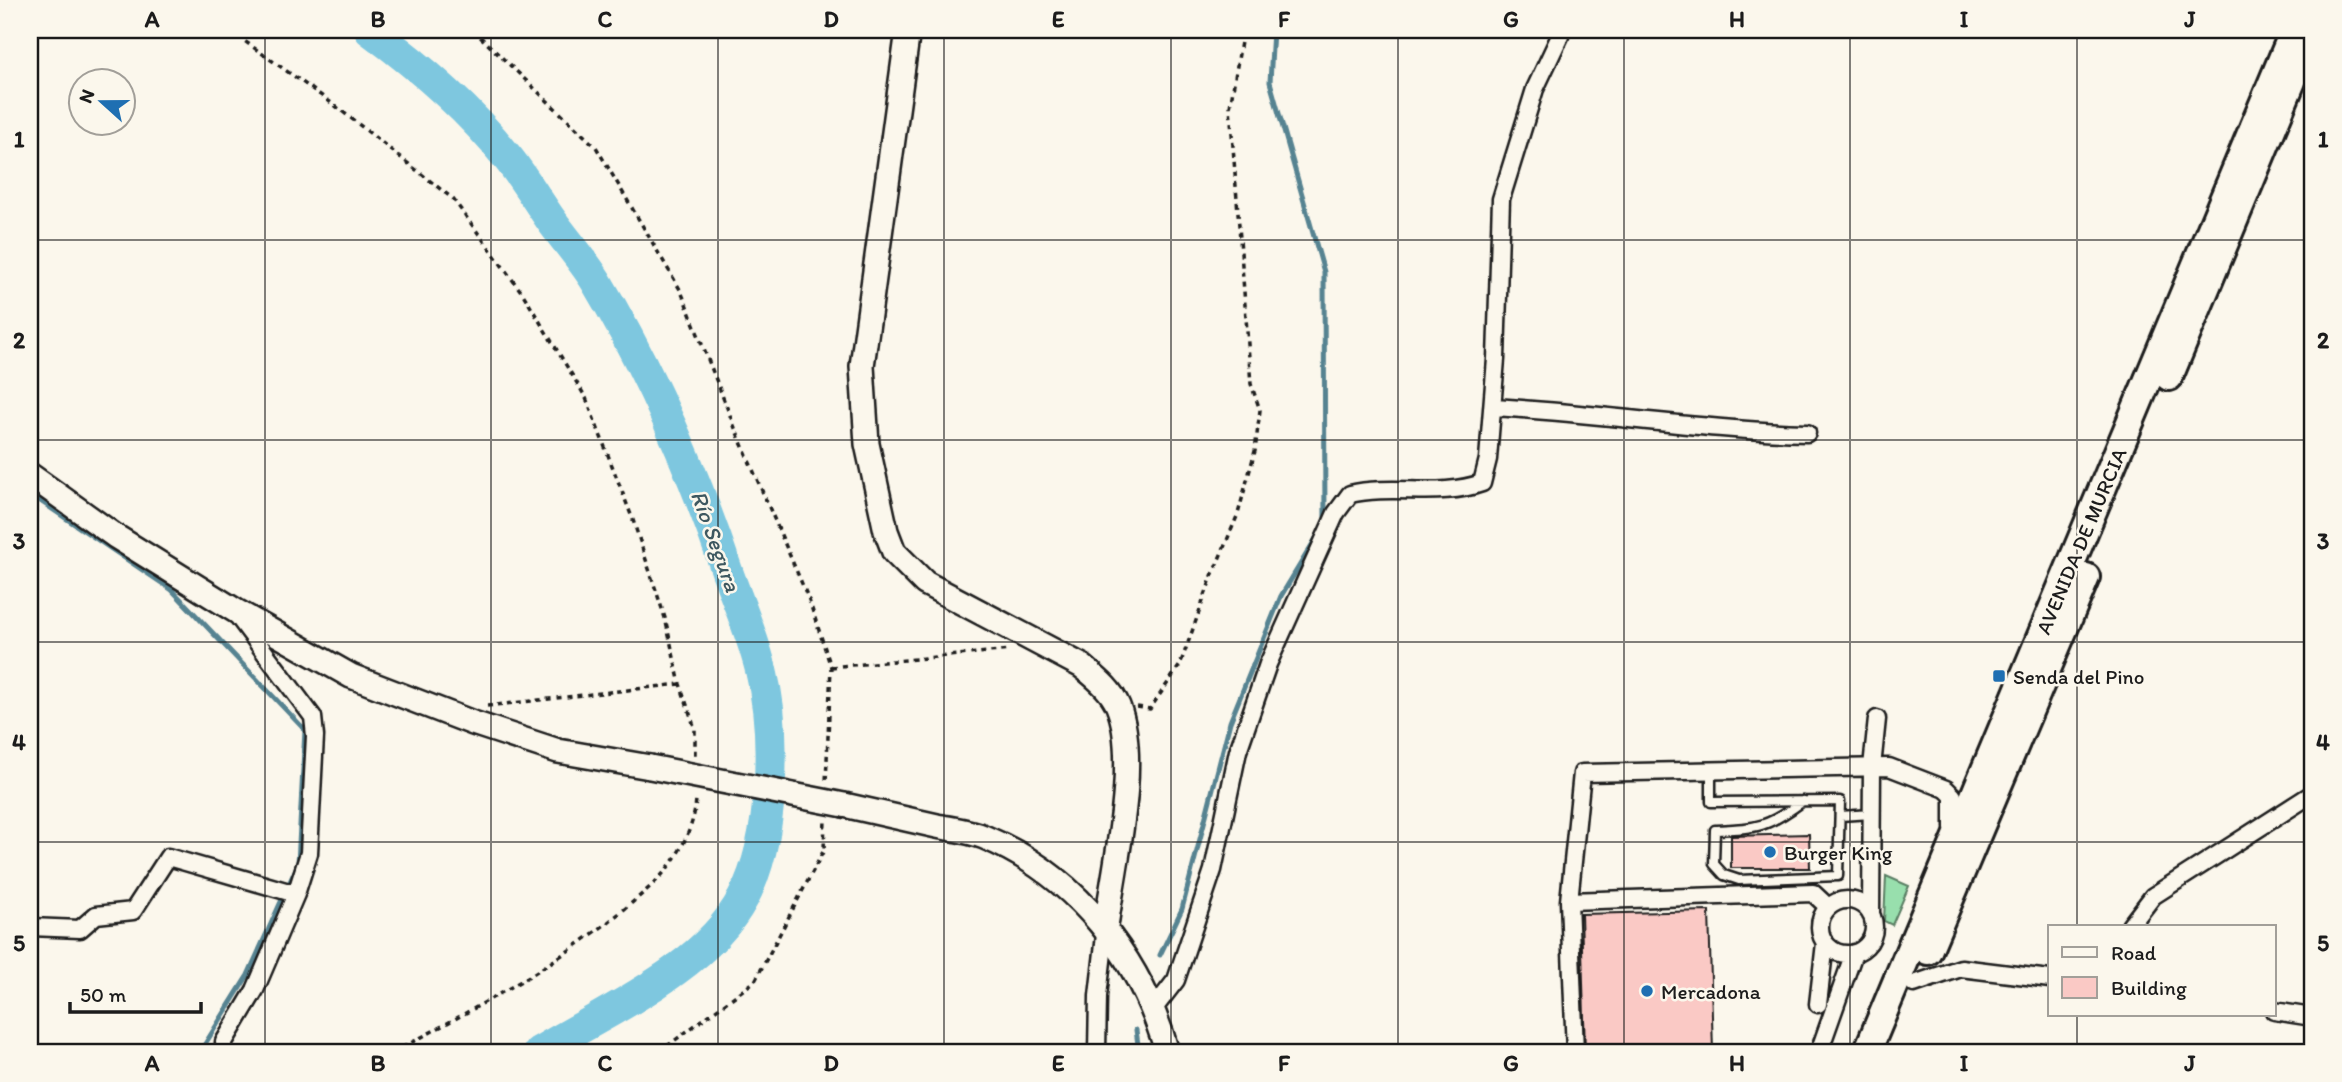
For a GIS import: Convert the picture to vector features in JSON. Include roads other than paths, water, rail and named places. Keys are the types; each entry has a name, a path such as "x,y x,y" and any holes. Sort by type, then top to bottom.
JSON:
{"main road":[{"path":"908,30 862,366 867,444 880,508 894,552 907,568 956,602 1082,666 1105,685 1118,705 1124,730 1126,760 1122,816 1106,926"},
{"name":"AVENIDA DE MURCIA","path":"2051,636 2294,30"},
{"name":"AVENIDA DE MURCIA","path":"1884,1052 1914,984 2018,714 2312,33"},
{"path":"30,475 115,536 232,608 351,676 466,720 558,751 650,767 835,808 983,836 1032,862 1071,892 1106,926 1152,1011 1167,1052"},
{"name":"AVENIDA DE MURCIA","path":"1867,1052 1952,845 2018,714"}],"street":[{"path":"1152,1011 1176,980 1213,870 1238,751 1268,664 1336,513 1350,494 1376,488 1465,489 1482,483 1493,407 1501,199 1535,89 1560,36"},
{"path":"1493,407 1564,411 1722,429 1807,433"},
{"path":"224,1042 254,989 296,894 309,853 315,736 313,717 232,608"},
{"path":"1819,1052 1854,953 1869,943 1873,935 1872,766 1877,719"},
{"path":"1575,1052 1569,901 1582,773 1889,767 1946,789 1953,796 1955,809 1952,845"},
{"path":"2131,925 2153,896 2312,794"},
{"path":"30,927 80,929 96,915 133,911 167,856 296,894"},
{"path":"1569,901 1813,893 1828,907"},
{"path":"1818,1004 1825,943 1821,920 1828,907 1836,902 1853,900 1862,904 1871,915"},
{"path":"1097,1052 1098,996 1106,926"},
{"path":"1825,943 1838,952 1854,953"},
{"path":"1914,984 1962,968 2048,979"},
{"path":"2276,1012 2312,1017"}],"lane":[{"path":"1711,770 1712,802 1803,801 1840,801 1838,876 1739,880 1724,874 1714,863 1714,830 1760,827 1776,821 1803,801"},
{"path":"1840,816 1872,814"}],"waterway":[{"name":"Río Segura","path":"370,30 443,90 493,140 596,281 635,351 686,461 750,633 766,696 771,755 767,817 761,847 743,898 726,923 705,946 679,967 623,1004 539,1052"},
{"path":"1273,30 1270,82 1324,272 1325,524"},
{"path":"30,494 172,590 305,730 298,864 248,975 200,1052"},
{"path":"1160,955 1182,909 1230,722 1281,596 1318,535"},
{"path":"1136,1030 1139,1052"}],"place":[{"name":"Senda del Pino","path":"1999,676"},
{"name":"Burger King","path":"1770,852"},
{"name":"Mercadona","path":"1647,991"}]}
